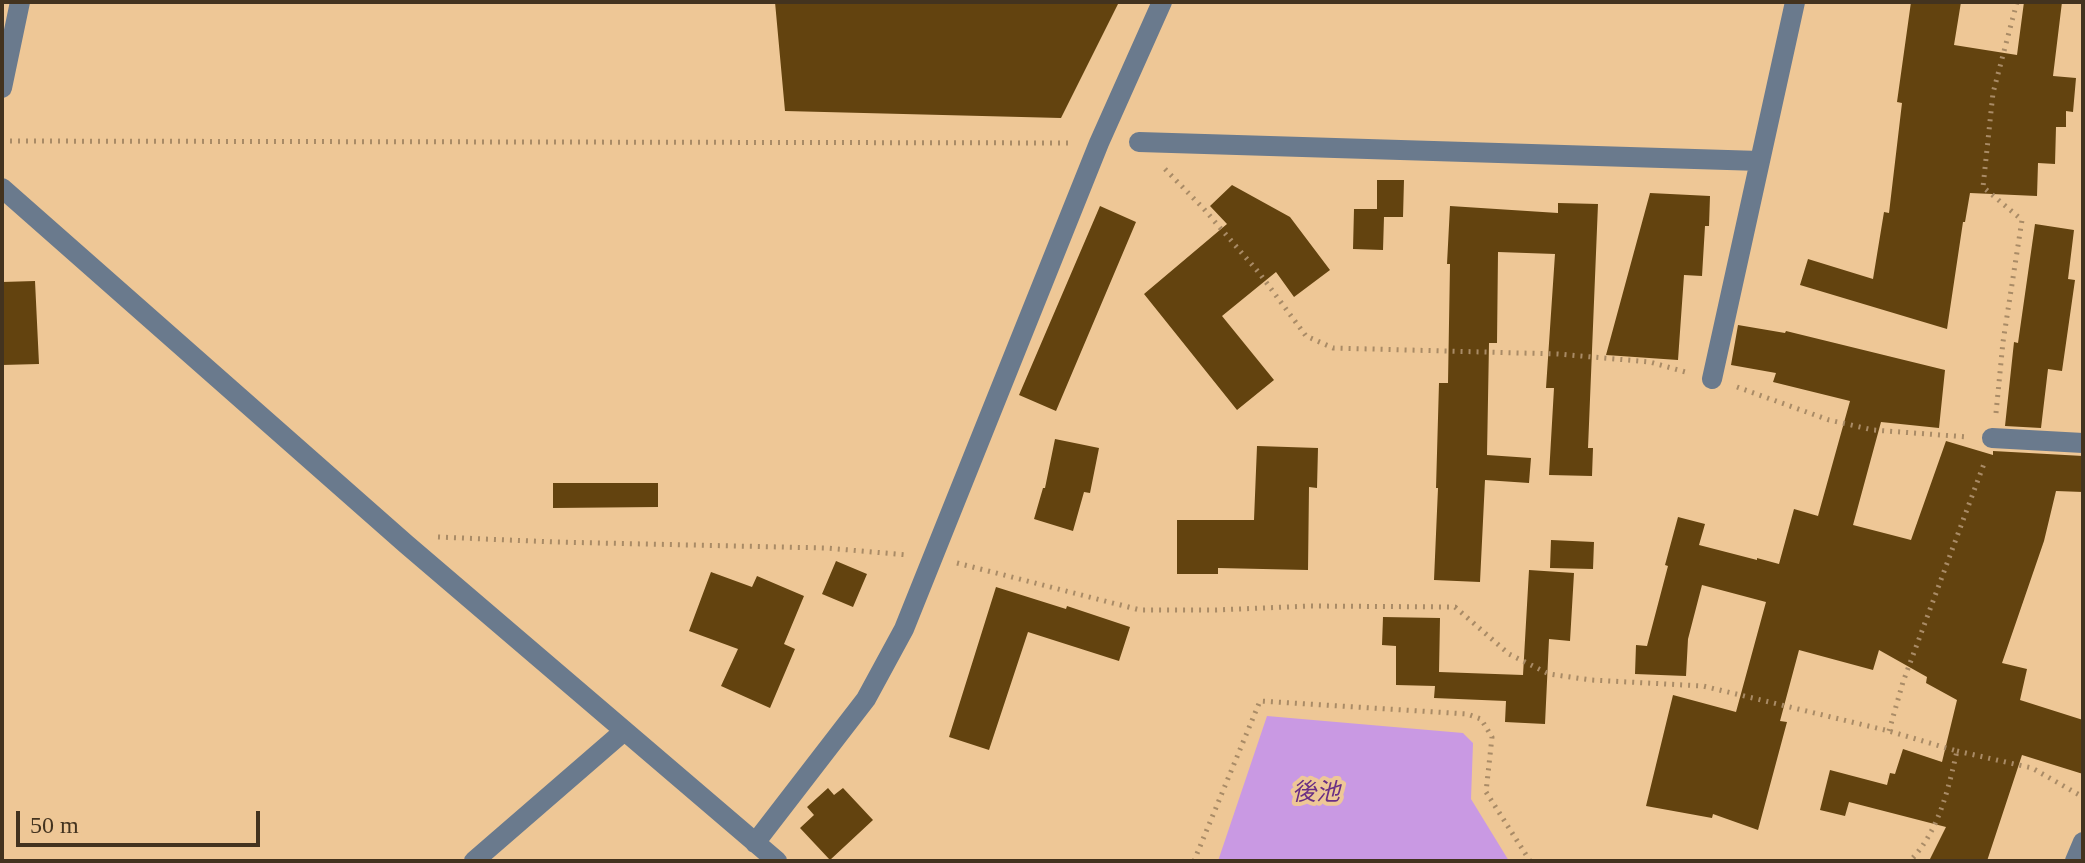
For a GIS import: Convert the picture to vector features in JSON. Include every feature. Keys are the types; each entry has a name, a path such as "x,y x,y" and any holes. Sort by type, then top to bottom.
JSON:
{"street":[{"path":"2,88 20,2"},
{"path":"755,843 866,699 904,629 1099,143 1162,2"},
{"path":"1712,379 1795,2"},
{"path":"1139,142 1760,161"},
{"path":"2,188 406,544 777,861"},
{"path":"1992,438 2083,443"},
{"path":"474,861 623,732"},
{"path":"2075,861 2083,842"}],"path":[{"path":"1889,731 1903,682 1992,438 2022,220 1983,187 1993,93 2017,2"},
{"path":"2,141 1099,143"},
{"path":"1139,142 1251,263 1306,336 1333,348 1573,355 1650,362 1712,379 1829,420 1873,430 1992,438"},
{"path":"406,544 441,537 826,548 932,557 1140,610 1455,607 1509,654 1549,674 1591,680 1703,686 2032,768 2083,797"},
{"path":"1194,861 1260,701 1467,714 1481,719 1492,737 1486,792 1530,861"},
{"path":"1910,861 1923,848 1946,801 1957,751"}],"water":[{"name":"後池","path":"1267,716 1463,733 1473,743 1471,799 1509,861 1218,861"}],"building":[{"path":"775,2 1119,2 1061,118 785,111"},
{"path":"1911,2 1961,2 1954,45 2017,55 2024,2 2062,2 2053,76 2076,78 2073,112 2066,111 2066,127 2056,127 2055,164 2038,163 2037,196 1970,193 1947,329 1800,285 1808,259 1873,279 1884,212 1889,213 1902,103 1897,102"},
{"path":"1377,180 1404,180 1403,217 1384,217 1383,250 1353,249 1354,209 1377,209"},
{"path":"1232,185 1290,217 1330,270 1294,297 1276,272 1222,316 1274,380 1237,410 1144,294 1227,224 1210,206"},
{"path":"1650,193 1710,196 1702,276 1684,275 1678,360 1606,355"},
{"path":"1558,203 1598,204 1588,448 1593,448 1592,476 1549,475 1554,388 1546,388 1555,254 1498,252 1497,343 1489,343 1487,455 1531,458 1529,483 1485,480 1480,582 1434,580 1439,383 1448,383 1450,206 1558,213"},
{"path":"1100,206 1136,222 1056,411 1019,395"},
{"path":"2035,224 2074,230 2068,279 2075,280 2062,371 2048,369 2041,428 2005,426 2014,342 2018,343"},
{"path":"35,281 39,364 2,365 2,282"},
{"path":"1738,325 1786,331 1945,370 1939,428 1881,422 1853,525 1911,540 1946,441 1993,455 1993,451 2083,456 2083,492 2056,491 2044,541 2002,663 2027,669 2020,700 2083,720 2083,774 2022,755 1987,861 1929,861 1946,827 1849,802 1845,816 1820,810 1830,770 1887,785 1890,773 1895,774 1903,749 1942,762 1957,700 1926,683 1927,677 1879,650 1873,670 1799,650 1780,721 1787,722 1758,830 1713,814 1712,818 1646,806 1673,695 1736,712 1766,602 1702,585 1688,639 1686,676 1635,674 1636,645 1647,646 1678,517 1705,524 1699,545 1779,564 1794,509 1818,516 1850,401 1773,382 1776,373 1731,365"},
{"path":"1055,439 1099,448 1090,493 1084,492 1073,531 1034,519 1045,488"},
{"path":"1257,446 1318,448 1317,488 1309,487 1308,570 1218,568 1218,574 1177,574 1177,520 1254,520"},
{"path":"553,483 658,483 658,507 553,508"},
{"path":"1551,540 1594,542 1593,569 1550,568"},
{"path":"836,561 867,574 853,607 822,594"},
{"path":"1529,570 1574,573 1570,641 1549,639 1545,724 1505,722 1506,701 1434,698 1435,686 1396,685 1396,646 1382,645 1383,617 1440,618 1439,672 1523,675"},
{"path":"711,572 752,587 757,576 804,596 784,644 795,649 770,708 721,686 738,649 689,631"},
{"path":"996,587 1130,627 1119,661 1028,632 989,750 949,737"},
{"path":"828,788 834,795 843,788 873,820 830,860 800,828 814,815 807,807"}]}
